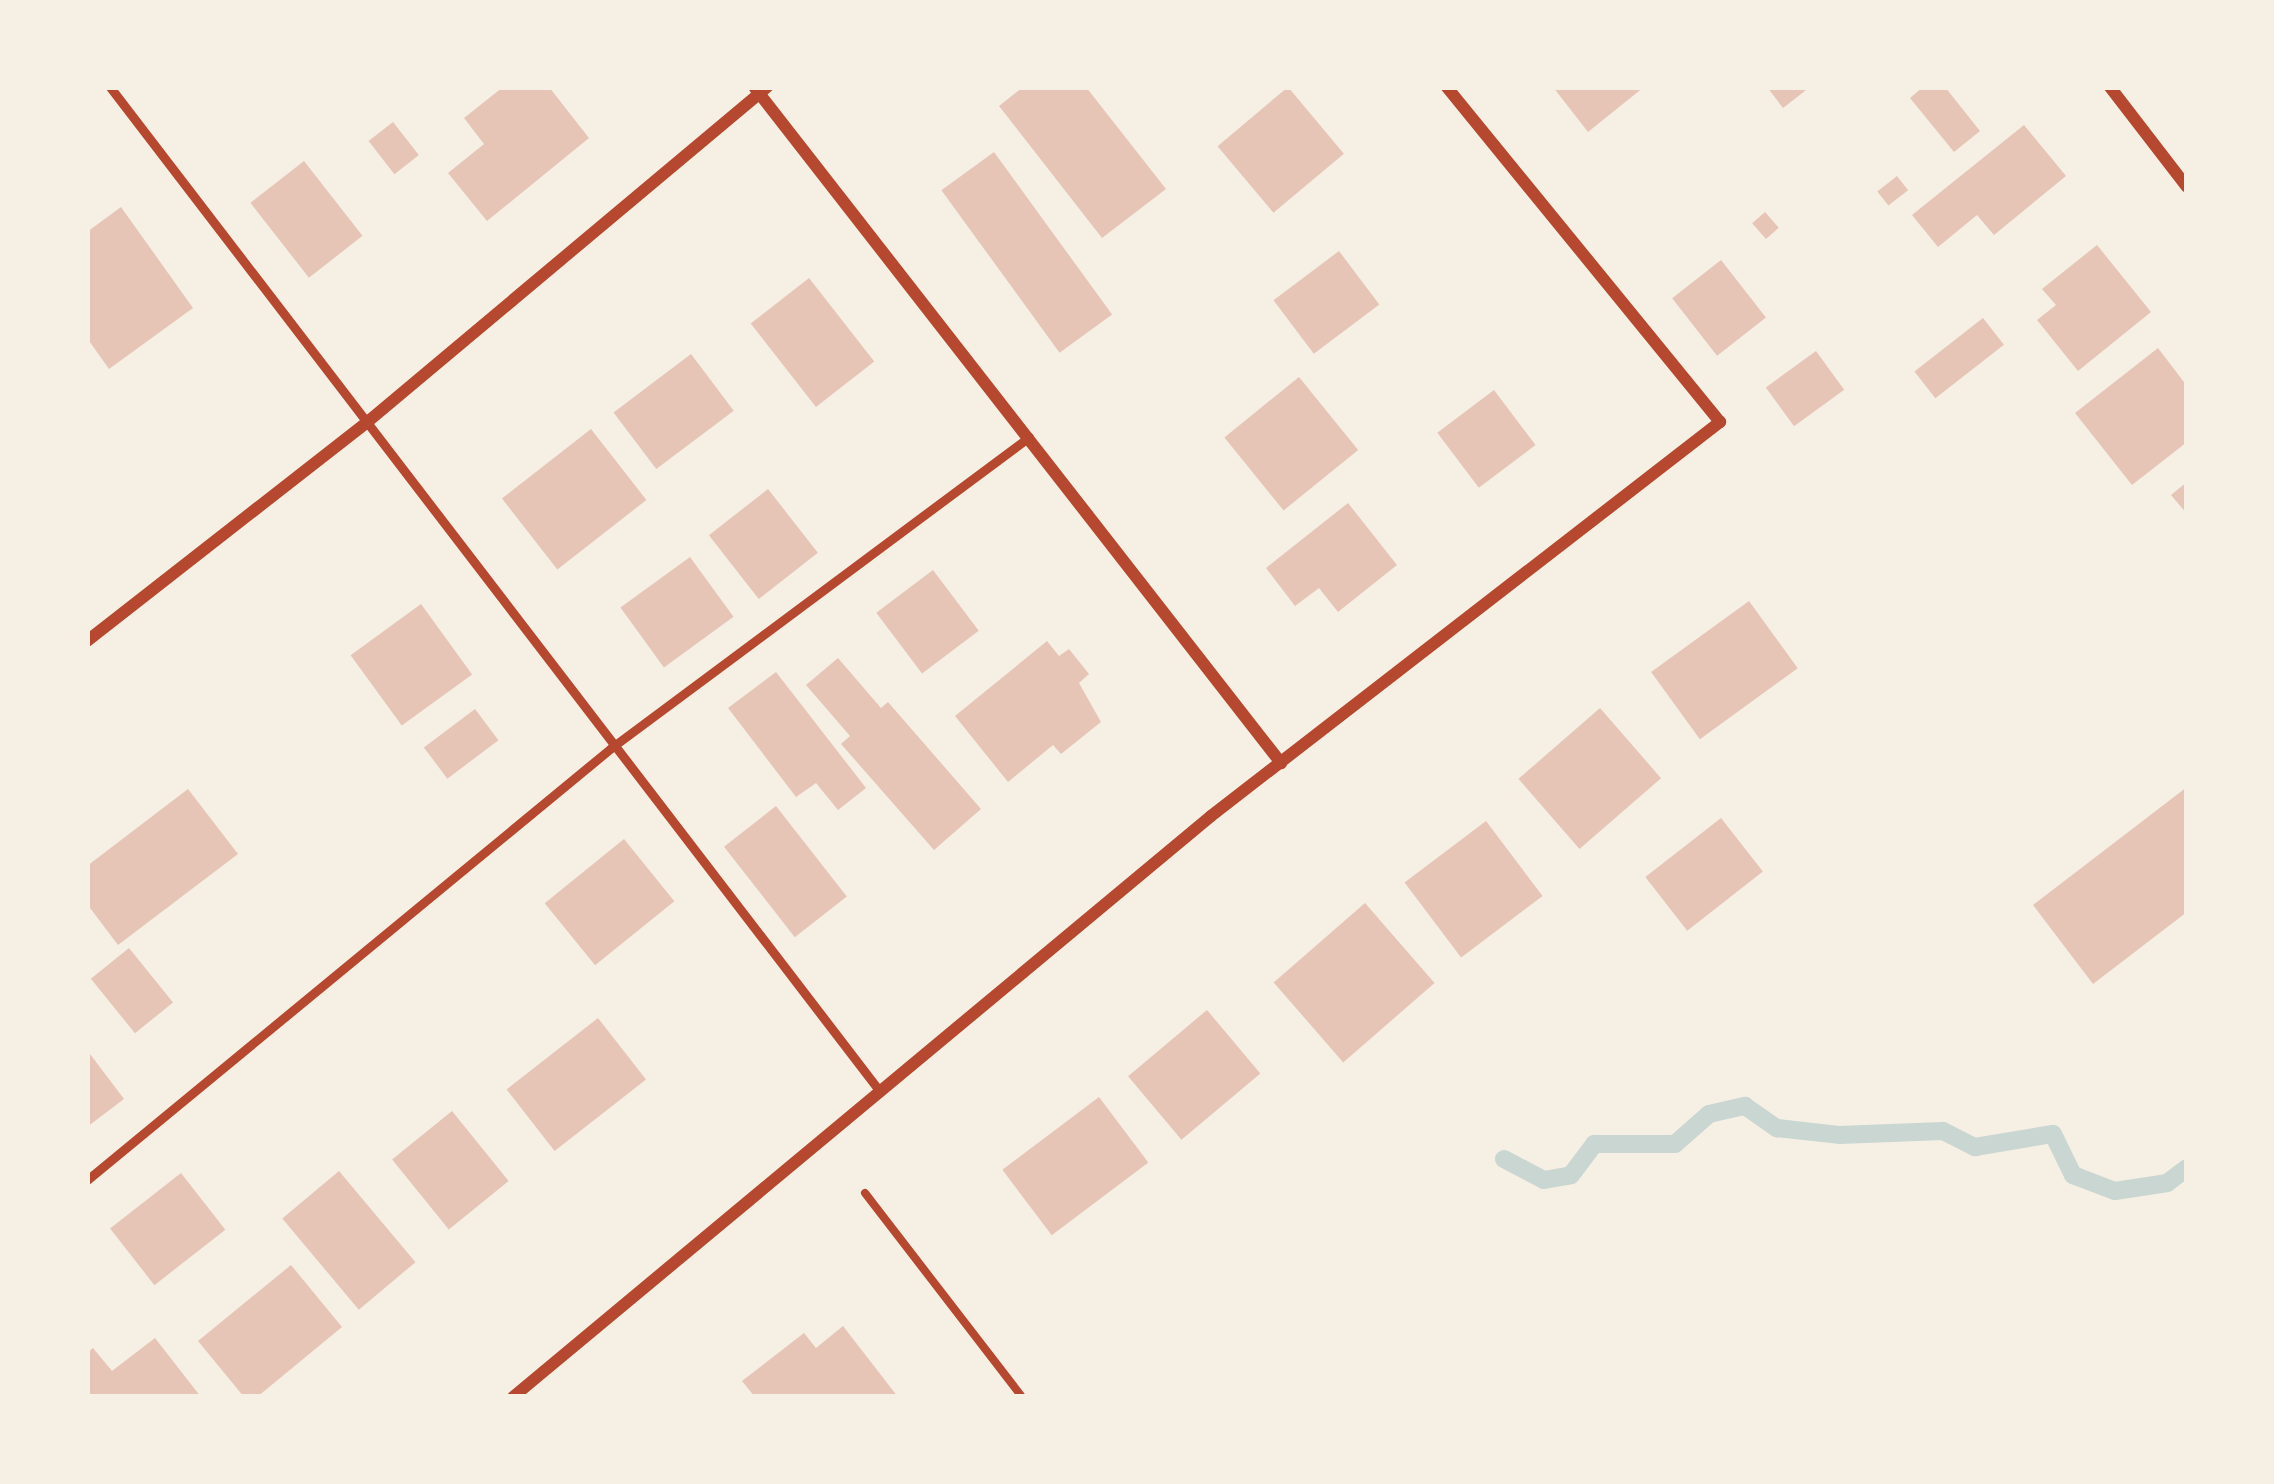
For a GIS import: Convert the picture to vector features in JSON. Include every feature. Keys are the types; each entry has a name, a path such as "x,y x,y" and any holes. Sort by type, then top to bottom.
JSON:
{"street":[{"path":"513,1397 878,1089 1281,763 1720,422 1447,87"},
{"path":"2110,87 2187,187"},
{"path":"87,641 365,424 760,89 1281,763"}],"lane":[{"path":"110,87 611,748 878,1089"},
{"path":"87,1180 611,748 1030,437"}],"path":[{"path":"865,1193 1022,1397"}],"building":[{"path":"503,87 549,87 589,138 487,221 448,173 484,144 464,118"},
{"path":"1023,87 1086,87 1166,189 1102,238 999,106"},
{"path":"1288,87 1344,154 1273,213 1218,146"},
{"path":"1553,87 1644,87 1588,132"},
{"path":"1767,87 1810,87 1783,108"},
{"path":"1923,87 1945,87 1980,131 1954,152 1910,98"},
{"path":"393,122 419,155 394,174 369,141"},
{"path":"2024,125 2066,176 1994,235 1977,215 1938,247 1912,215"},
{"path":"994,152 1112,315 1060,353 941,190"},
{"path":"304,161 362,236 309,278 250,203"},
{"path":"1897,176 1908,190 1888,206 1877,191"},
{"path":"121,207 193,308 109,369 87,338 87,232"},
{"path":"1765,212 1779,228 1766,239 1752,223"},
{"path":"2097,245 2151,312 2078,371 2037,320 2056,305 2042,289"},
{"path":"1339,251 1379,305 1314,354 1274,300"},
{"path":"1721,260 1766,318 1717,356 1672,298"},
{"path":"809,278 874,362 816,407 751,324"},
{"path":"1983,318 2004,345 1935,398 1914,372"},
{"path":"2158,348 2187,386 2187,442 2132,485 2075,413"},
{"path":"1816,351 1844,390 1794,426 1766,387"},
{"path":"691,354 734,411 656,469 614,412"},
{"path":"1299,377 1358,450 1284,510 1224,437"},
{"path":"1494,390 1536,445 1479,488 1437,433"},
{"path":"591,429 646,500 557,569 502,499"},
{"path":"2187,482 2187,514 2171,495"},
{"path":"768,489 818,553 759,599 709,535"},
{"path":"1348,503 1397,565 1338,612 1319,588 1295,606 1266,568"},
{"path":"690,557 733,617 664,667 620,608"},
{"path":"933,570 979,631 922,673 876,613"},
{"path":"1749,601 1798,668 1700,739 1651,672"},
{"path":"421,604 472,674 402,726 351,655"},
{"path":"1047,641 1059,656 1069,649 1089,674 1079,683 1101,722 1061,754 1053,745 1008,782 955,716"},
{"path":"838,658 881,708 888,702 981,809 934,850 841,744 850,736 806,685"},
{"path":"776,672 866,788 838,810 816,783 796,797 728,708"},
{"path":"1600,708 1661,778 1580,849 1518,779"},
{"path":"475,709 498,740 447,779 424,748"},
{"path":"2187,787 2187,912 2093,984 2033,905"},
{"path":"188,789 238,854 118,945 87,904 87,866"},
{"path":"776,806 847,897 795,937 724,847"},
{"path":"1721,818 1763,872 1687,931 1645,877"},
{"path":"1486,821 1543,896 1461,957 1405,882"},
{"path":"624,839 674,901 595,965 545,903"},
{"path":"1365,903 1435,983 1343,1062 1274,982"},
{"path":"129,948 173,1002 135,1033 91,979"},
{"path":"1207,1010 1260,1074 1181,1140 1128,1076"},
{"path":"598,1018 646,1079 555,1151 507,1089"},
{"path":"87,1050 124,1099 87,1127"},
{"path":"1099,1097 1148,1162 1052,1235 1002,1170"},
{"path":"452,1111 509,1181 449,1229 392,1159"},
{"path":"339,1171 415,1262 359,1310 282,1219"},
{"path":"181,1173 225,1230 154,1285 110,1228"},
{"path":"291,1265 342,1327 257,1397 244,1397 198,1341"},
{"path":"843,1326 898,1397 755,1397 742,1381 804,1333 816,1348"},
{"path":"155,1338 201,1397 87,1397 87,1353 93,1348 112,1371"}],"waterway":[{"path":"1504,1159 1544,1180 1571,1175 1594,1144 1675,1144 1709,1114 1745,1106 1777,1128 1839,1135 1943,1131 1975,1147 2053,1134 2073,1175 2115,1191 2167,1183 2187,1168"}]}
